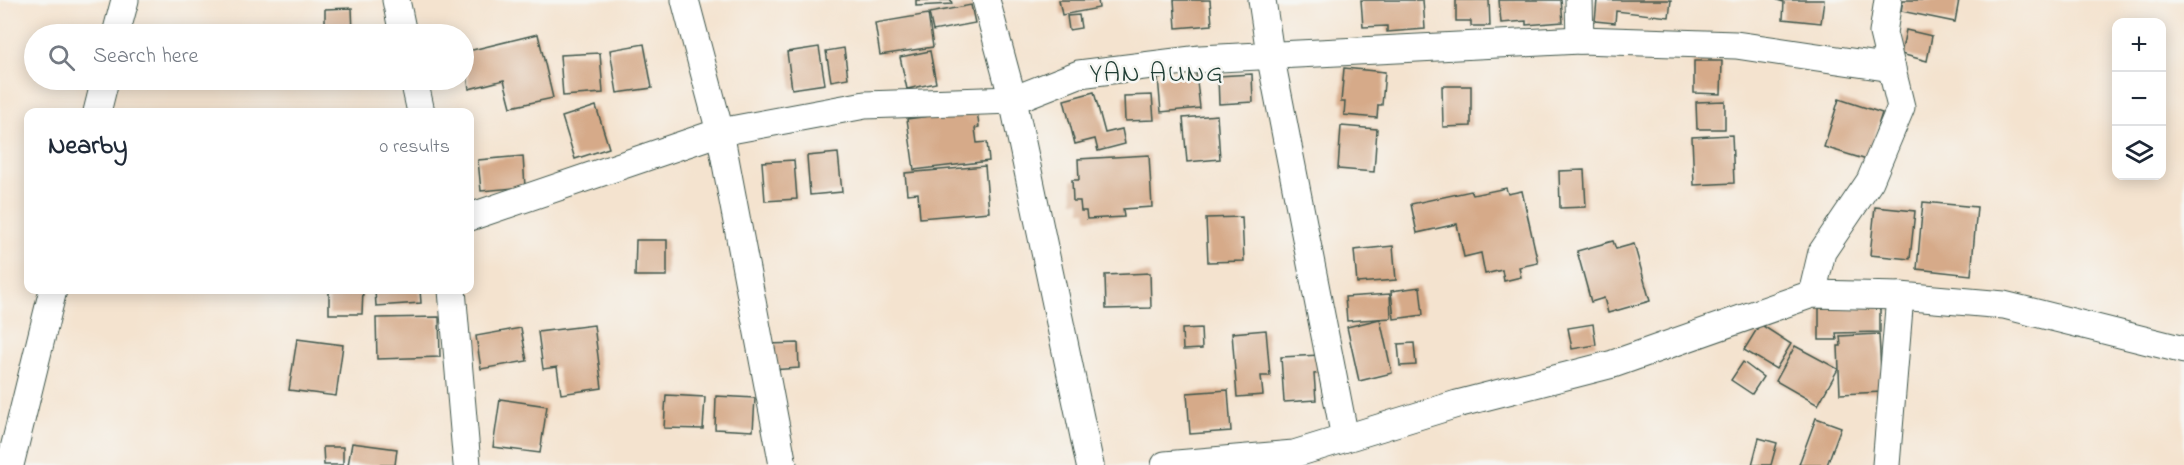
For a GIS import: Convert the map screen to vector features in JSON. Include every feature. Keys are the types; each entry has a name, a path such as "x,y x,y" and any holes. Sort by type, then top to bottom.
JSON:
{"street":[{"path":"119,24 125,0"},
{"path":"396,0 402,24"},
{"path":"685,0 720,132 783,465"},
{"path":"986,0 1014,100 1090,465"},
{"path":"1262,0 1270,54 1345,438"},
{"path":"1579,0 1580,40"},
{"path":"1812,294 1822,252 1870,181 1901,107 1883,33 1888,0"},
{"path":"474,216 720,132 865,105 1014,100 1079,74 1200,59 1580,40 1736,45 1892,68"},
{"path":"98,108 102,90"},
{"path":"416,90 420,108"},
{"path":"10,465 52,294"},
{"path":"452,294 467,465"},
{"path":"1165,465 1294,454 1457,404 1613,364 1812,294 1900,296 2004,304 2184,350"},
{"path":"1886,465 1900,296"}],"building":[{"path":"916,0 951,0 952,4 916,6"},
{"path":"1059,0 1098,0 1099,8 1062,15"},
{"path":"1174,0 1210,0 1212,25 1176,28"},
{"path":"1361,0 1423,0 1425,29 1387,32 1387,26 1363,27"},
{"path":"1456,0 1489,0 1490,26 1471,26 1471,21 1456,21"},
{"path":"1499,0 1561,0 1563,22 1526,25 1526,21 1501,23"},
{"path":"1597,0 1671,0 1669,17 1616,11 1615,23 1595,21"},
{"path":"1777,0 1824,0 1821,23 1783,19 1784,2"},
{"path":"1903,0 1959,0 1955,22 1901,11"},
{"path":"971,5 975,23 933,31 929,13"},
{"path":"352,8 353,24 325,24 325,9"},
{"path":"928,14 933,47 880,55 875,23"},
{"path":"1079,15 1081,28 1069,30 1067,16"},
{"path":"1906,30 1932,36 1927,61 1901,54"},
{"path":"538,34 553,98 511,107 504,80 474,88 474,50"},
{"path":"644,44 652,88 617,93 610,50"},
{"path":"819,47 825,84 792,89 787,52"},
{"path":"844,48 848,78 831,81 826,51"},
{"path":"930,51 936,83 907,89 900,57"},
{"path":"600,53 603,93 563,96 560,55"},
{"path":"1694,61 1722,61 1721,94 1694,93"},
{"path":"1344,68 1385,72 1382,105 1378,105 1377,118 1344,115 1345,102 1341,102"},
{"path":"1196,73 1200,108 1161,112 1158,77"},
{"path":"1252,74 1253,102 1219,104 1218,76"},
{"path":"1442,86 1471,86 1471,126 1443,127"},
{"path":"1094,92 1105,133 1122,129 1125,144 1098,151 1095,139 1075,144 1064,100"},
{"path":"1152,95 1154,120 1125,121 1124,96"},
{"path":"1839,99 1882,113 1867,160 1824,147"},
{"path":"1725,101 1725,129 1697,129 1696,102"},
{"path":"596,106 609,148 575,159 562,117"},
{"path":"977,110 979,127 975,128 977,143 987,142 989,161 914,170 907,119"},
{"path":"1217,115 1220,159 1187,162 1183,118"},
{"path":"1341,126 1377,129 1374,172 1338,169"},
{"path":"1732,135 1734,183 1694,185 1692,137"},
{"path":"838,153 842,192 810,195 807,156"},
{"path":"1149,155 1152,207 1123,209 1124,217 1087,219 1086,211 1081,211 1080,201 1073,201 1072,180 1079,180 1078,159"},
{"path":"523,156 525,187 481,191 478,160"},
{"path":"794,160 797,199 765,201 762,162"},
{"path":"985,166 989,212 920,218 918,193 907,194 905,173"},
{"path":"1584,170 1586,207 1560,208 1559,171"},
{"path":"1506,188 1508,194 1522,191 1538,263 1519,267 1521,277 1504,281 1502,270 1485,274 1481,253 1464,257 1457,224 1417,233 1411,204 1471,191 1473,195"},
{"path":"1923,202 1977,207 1971,275 1917,269"},
{"path":"1875,207 1915,211 1910,259 1870,255"},
{"path":"1242,217 1244,261 1208,262 1206,218"},
{"path":"636,240 667,240 667,276 635,276"},
{"path":"1613,241 1616,249 1634,244 1650,301 1608,313 1604,298 1591,302 1577,251"},
{"path":"1393,246 1396,280 1357,283 1354,250"},
{"path":"1150,273 1151,308 1106,309 1105,275"},
{"path":"1420,287 1423,315 1394,319 1391,291"},
{"path":"329,294 363,294 362,314 329,314"},
{"path":"375,294 420,294 421,303 376,306"},
{"path":"1390,294 1391,318 1347,321 1345,297"},
{"path":"1880,307 1880,332 1836,333 1837,340 1819,340 1819,308"},
{"path":"439,317 440,357 377,359 376,318"},
{"path":"1380,319 1392,373 1359,381 1347,327"},
{"path":"1593,324 1596,345 1572,349 1568,328"},
{"path":"1760,324 1791,344 1776,369 1744,350"},
{"path":"594,325 602,388 561,394 557,367 543,369 538,332"},
{"path":"521,328 527,361 481,369 476,336"},
{"path":"1201,328 1202,349 1183,350 1182,329"},
{"path":"1266,330 1270,376 1261,376 1263,395 1237,397 1232,333"},
{"path":"1879,334 1882,392 1840,394 1838,346 1841,346 1840,336"},
{"path":"297,339 343,345 336,396 289,390"},
{"path":"798,343 799,368 771,370 769,344"},
{"path":"1414,343 1416,365 1400,366 1398,344"},
{"path":"1795,346 1838,369 1818,405 1776,381"},
{"path":"1320,355 1322,373 1314,374 1316,400 1284,402 1281,357"},
{"path":"1743,362 1763,377 1752,394 1731,380"},
{"path":"1228,390 1231,431 1190,434 1187,393"},
{"path":"666,395 705,397 703,429 664,428"},
{"path":"716,396 755,398 753,431 715,429"},
{"path":"500,399 547,406 540,453 493,447"},
{"path":"1816,418 1841,427 1827,465 1799,464"},
{"path":"1759,438 1777,443 1771,465 1752,465"},
{"path":"352,443 397,449 395,465 348,465"},
{"path":"323,447 343,447 343,465 324,465"}],"district":[{"name":"YAN AUNG","path":"1157,74"}]}
